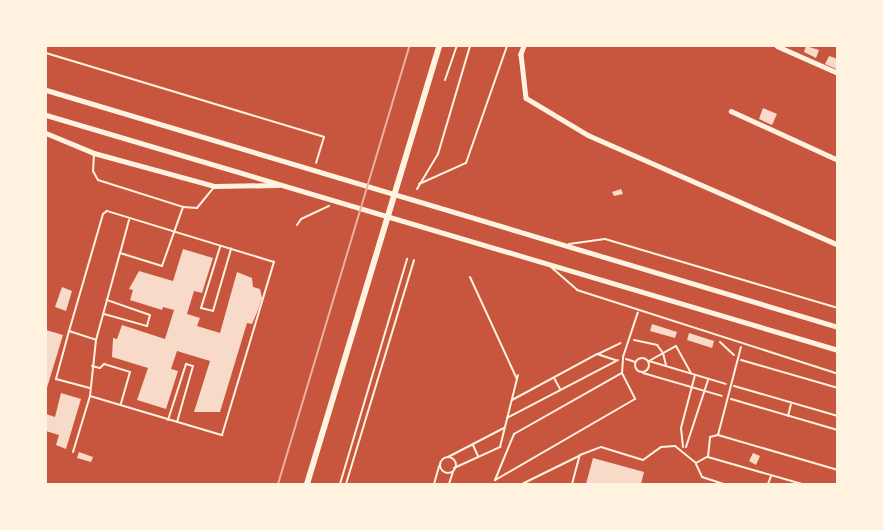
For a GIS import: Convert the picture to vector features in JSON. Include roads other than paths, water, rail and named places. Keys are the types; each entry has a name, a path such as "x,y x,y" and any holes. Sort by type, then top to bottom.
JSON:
{"main road":[{"path":"307,485 439,46"}],"street":[{"path":"524,46 522,54 526,98 588,135 838,246"},
{"path":"777,46 838,73"},
{"path":"46,90 838,327"},
{"path":"731,111 838,160"},
{"path":"46,115 838,350"},
{"path":"46,133 94,153 215,186 288,185"}],"lane":[{"path":"94,153 93,170 98,180 183,206 197,208 215,186"},
{"path":"120,253 162,266 172,231 183,206"},
{"path":"90,396 222,435 274,262 107,211 103,214 56,379 91,389"},
{"path":"73,452 90,396 96,340 129,218"},
{"path":"563,245 605,239 838,308"},
{"path":"220,246 201,308 213,311 231,249"},
{"path":"545,262 577,290 714,337 838,374"},
{"path":"103,313 147,326 150,315 107,300"},
{"path":"495,480 635,399 622,373 623,358 638,312"},
{"path":"69,331 96,340"},
{"path":"718,435 742,345"},
{"path":"92,366 100,368 104,364 130,372 121,405"},
{"path":"168,420 186,364 193,366 177,423"},
{"path":"493,485 514,434 622,373"},
{"path":"708,457 710,437 718,435 838,470"},
{"path":"522,485 601,447 643,460 661,447 675,446 696,463 702,477 723,485"},
{"path":"572,485 580,455"},
{"path":"696,463 708,457 803,485"},
{"path":"768,485 771,475"}],"tram line":[{"path":"278,484 409,46"}]}
